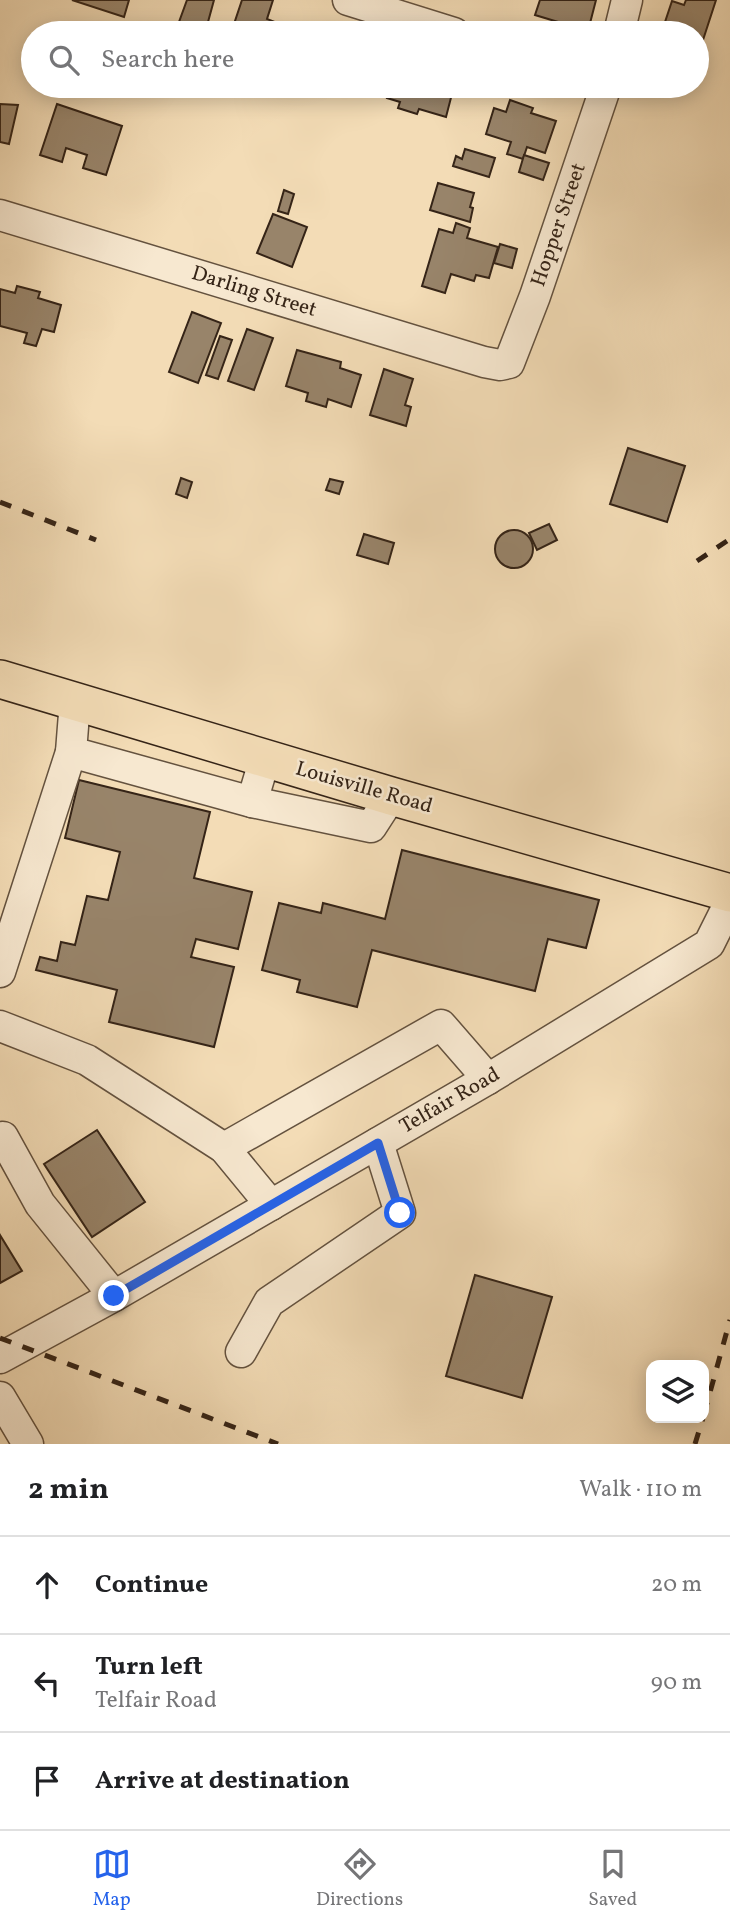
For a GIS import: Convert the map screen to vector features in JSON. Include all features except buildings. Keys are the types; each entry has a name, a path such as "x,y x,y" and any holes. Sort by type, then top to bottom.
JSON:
{"main road":[{"name":"Louisville Road","path":"0,679 391,796 730,893"}],"street":[{"path":"348,0 415,21"},
{"path":"622,21 628,0"},
{"name":"Hopper Street","path":"509,363 537,290 602,98"},
{"name":"Darling Street","path":"0,215 484,362 500,365 509,363"},
{"path":"0,972 71,752 75,701"},
{"path":"71,752 252,802 371,827 391,796"},
{"path":"252,802 265,758"},
{"name":"Telfair Road","path":"0,1358 114,1296 488,1079 709,944 730,902"},
{"path":"224,1148 441,1025 488,1079"},
{"path":"0,1026 87,1060 224,1148 271,1205"},
{"path":"3,1137 40,1204 114,1296"},
{"path":"241,1352 270,1302 400,1213 378,1143"},
{"path":"0,1397 28,1444"}],"railway":[{"path":"0,502 96,540"},
{"path":"697,561 730,539"},
{"path":"709,1396 730,1320"},
{"path":"0,1338 278,1444"},
{"path":"695,1444 701,1423"}],"route":[{"path":"114,1296 378,1143 400,1213"}]}
